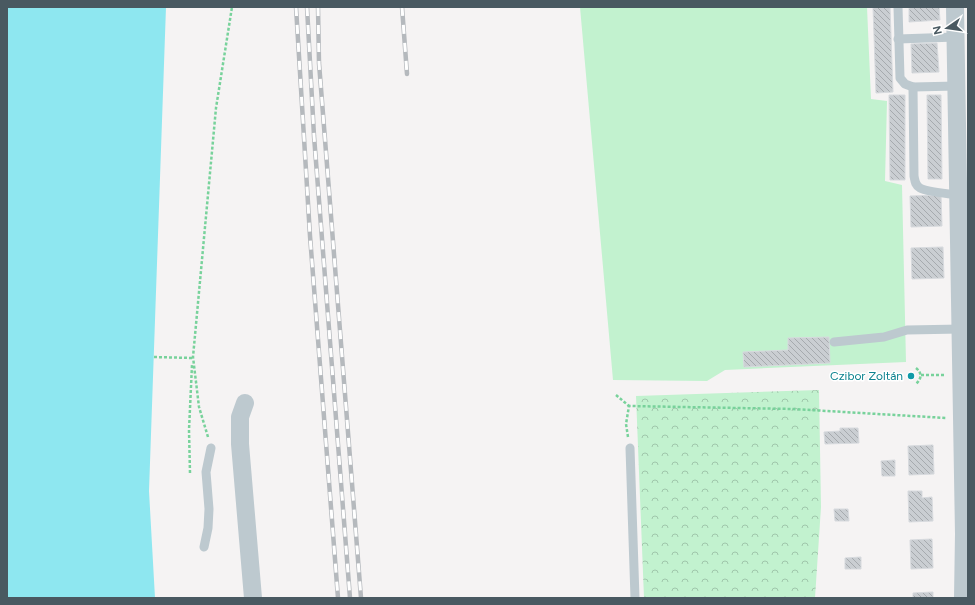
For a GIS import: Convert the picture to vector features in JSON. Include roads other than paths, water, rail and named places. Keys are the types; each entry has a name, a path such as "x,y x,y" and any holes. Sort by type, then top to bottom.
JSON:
{"street":[{"path":"955,7 959,195 964,254 961,329 964,534 963,598"},
{"path":"245,403 240,417 240,444 253,598"}],"lane":[{"path":"898,7 900,78 905,84 913,87 957,86"},
{"path":"898,39 956,37"},
{"path":"913,87 915,183 920,188 927,190 959,195"},
{"path":"834,342 884,337 907,330 961,329"},
{"path":"204,547 208,528 209,509 206,472 211,448"},
{"path":"630,448 635,598"}],"water":[{"path":"7,7 166,7 149,491 155,598 7,598"}],"railway":[{"path":"296,7 310,236 338,598"},
{"path":"307,7 314,136 350,598"},
{"path":"318,7 319,63 361,598"},
{"path":"402,7 407,74"}],"place":[{"name":"Czibor Zoltán","path":"911,376"}]}
